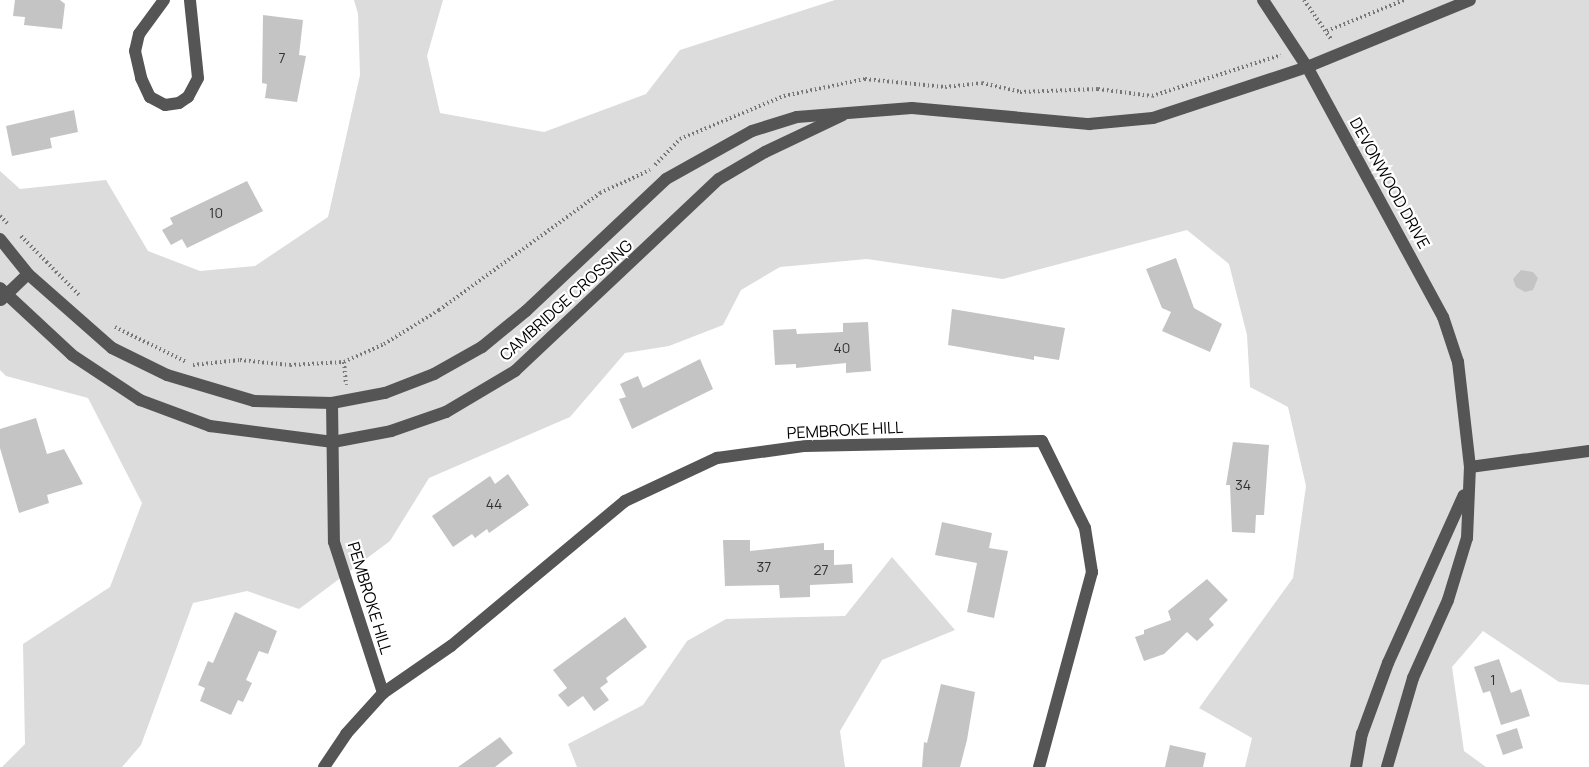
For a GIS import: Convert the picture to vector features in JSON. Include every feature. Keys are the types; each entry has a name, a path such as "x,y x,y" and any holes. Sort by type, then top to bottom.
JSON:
{"street":[{"path":"164,0 139,34 135,51 141,78 150,97 165,105 179,104 188,97 198,78 190,0"},
{"path":"1263,0 1307,66 1470,0"},
{"name":"CAMBRIDGE CROSSING","path":"0,239 28,274 112,348 167,375 254,401 332,403 395,389 482,347 526,311 666,179 710,151 752,130 797,117 912,108 1089,124 1153,118 1307,66"},
{"name":"DEVONWOOD DRIVE","path":"1307,66 1443,317 1458,362 1470,466 1467,488 1467,538 1448,600 1413,678 1387,767"},
{"name":"CAMBRIDGE CROSSING","path":"2,295 72,356 140,400 210,426 333,442 391,430 446,412 515,372 719,179 765,152 846,113"},
{"path":"2,295 28,274"},
{"name":"PEMBROKE HILL","path":"332,403 334,542 383,693"},
{"name":"PEMBROKE HILL","path":"324,767 346,734 383,693 451,646 625,501 717,458 805,446 1042,441 1085,528 1092,572 1039,767"},
{"path":"1470,466 1589,451"},
{"name":"DEVONWOOD DRIVE","path":"1356,767 1362,734 1388,663 1467,488"}],"path":[{"path":"1304,0 1327,31 1338,54"},
{"path":"1327,31 1404,0"},
{"path":"344,362 346,400"}],"shaded area":[{"path":"354,0 443,0 427,56 440,113 544,132 646,94 680,50 835,0 1589,0 1589,685 1559,682 1483,631 1452,667 1464,751 1486,767 1245,767 1252,738 1199,708 1293,578 1306,486 1288,407 1250,387 1247,335 1229,264 1187,230 1003,279 867,259 780,267 741,290 723,325 669,346 625,353 570,417 429,478 390,541 299,609 247,591 193,603 141,745 122,767 2,767 25,744 23,644 110,587 142,503 88,398 6,376 0,370 0,171 20,189 106,180 148,251 200,271 255,266 328,217 360,75 358,14"},
{"path":"892,557 955,630 882,660 840,731 845,767 577,767 568,744 643,705 687,641 726,619 845,616"}],"building":[{"path":"15,0 60,0 65,4 62,29 24,25 25,17 13,16"},
{"path":"263,15 303,20 299,55 306,56 297,102 265,98 267,84 262,83"},
{"path":"74,110 78,132 50,138 52,148 12,156 6,126"},
{"path":"247,181 263,211 187,248 182,239 171,245 162,230 173,224 170,218"},
{"path":"1176,258 1194,308 1222,324 1210,352 1162,331 1171,312 1162,308 1146,269"},
{"path":"1521,270 1533,272 1538,278 1533,290 1525,292 1516,287 1513,279"},
{"path":"952,309 1065,328 1059,360 1034,356 1034,360 948,345"},
{"path":"868,322 871,371 846,373 846,363 796,368 796,364 775,365 773,330 796,329 797,334 843,332 843,323"},
{"path":"700,359 713,389 632,429 619,399 626,397 620,384 638,376 643,388"},
{"path":"36,418 47,454 64,449 83,484 47,495 49,503 19,513 0,448 0,429"},
{"path":"1233,442 1269,445 1264,515 1256,515 1255,533 1232,532 1230,485 1226,485"},
{"path":"508,474 529,505 489,533 487,529 475,538 472,534 453,547 432,516 490,476 495,484"},
{"path":"942,522 992,533 989,548 1008,551 994,618 967,612 977,563 935,555"},
{"path":"723,540 750,540 750,551 824,543 824,550 834,550 834,565 852,564 853,583 810,585 810,597 780,598 779,585 725,586"},
{"path":"1207,579 1228,600 1209,619 1214,625 1197,641 1187,632 1164,654 1144,661 1135,637 1144,634 1144,630 1171,620 1168,611"},
{"path":"235,612 277,631 268,654 259,651 246,680 252,683 243,702 238,700 231,715 200,701 205,688 198,685 208,661 213,663"},
{"path":"625,617 647,647 606,678 608,682 600,688 609,700 594,711 583,696 568,707 558,695 567,688 553,670"},
{"path":"1499,659 1511,693 1521,689 1530,716 1501,725 1490,691 1483,693 1474,667"},
{"path":"941,684 975,692 967,740 960,767 922,767 924,742 927,743"},
{"path":"1517,728 1523,748 1503,755 1496,735"},
{"path":"500,737 513,753 495,767 458,767"},
{"path":"1170,745 1206,753 1203,767 1165,767"}]}
